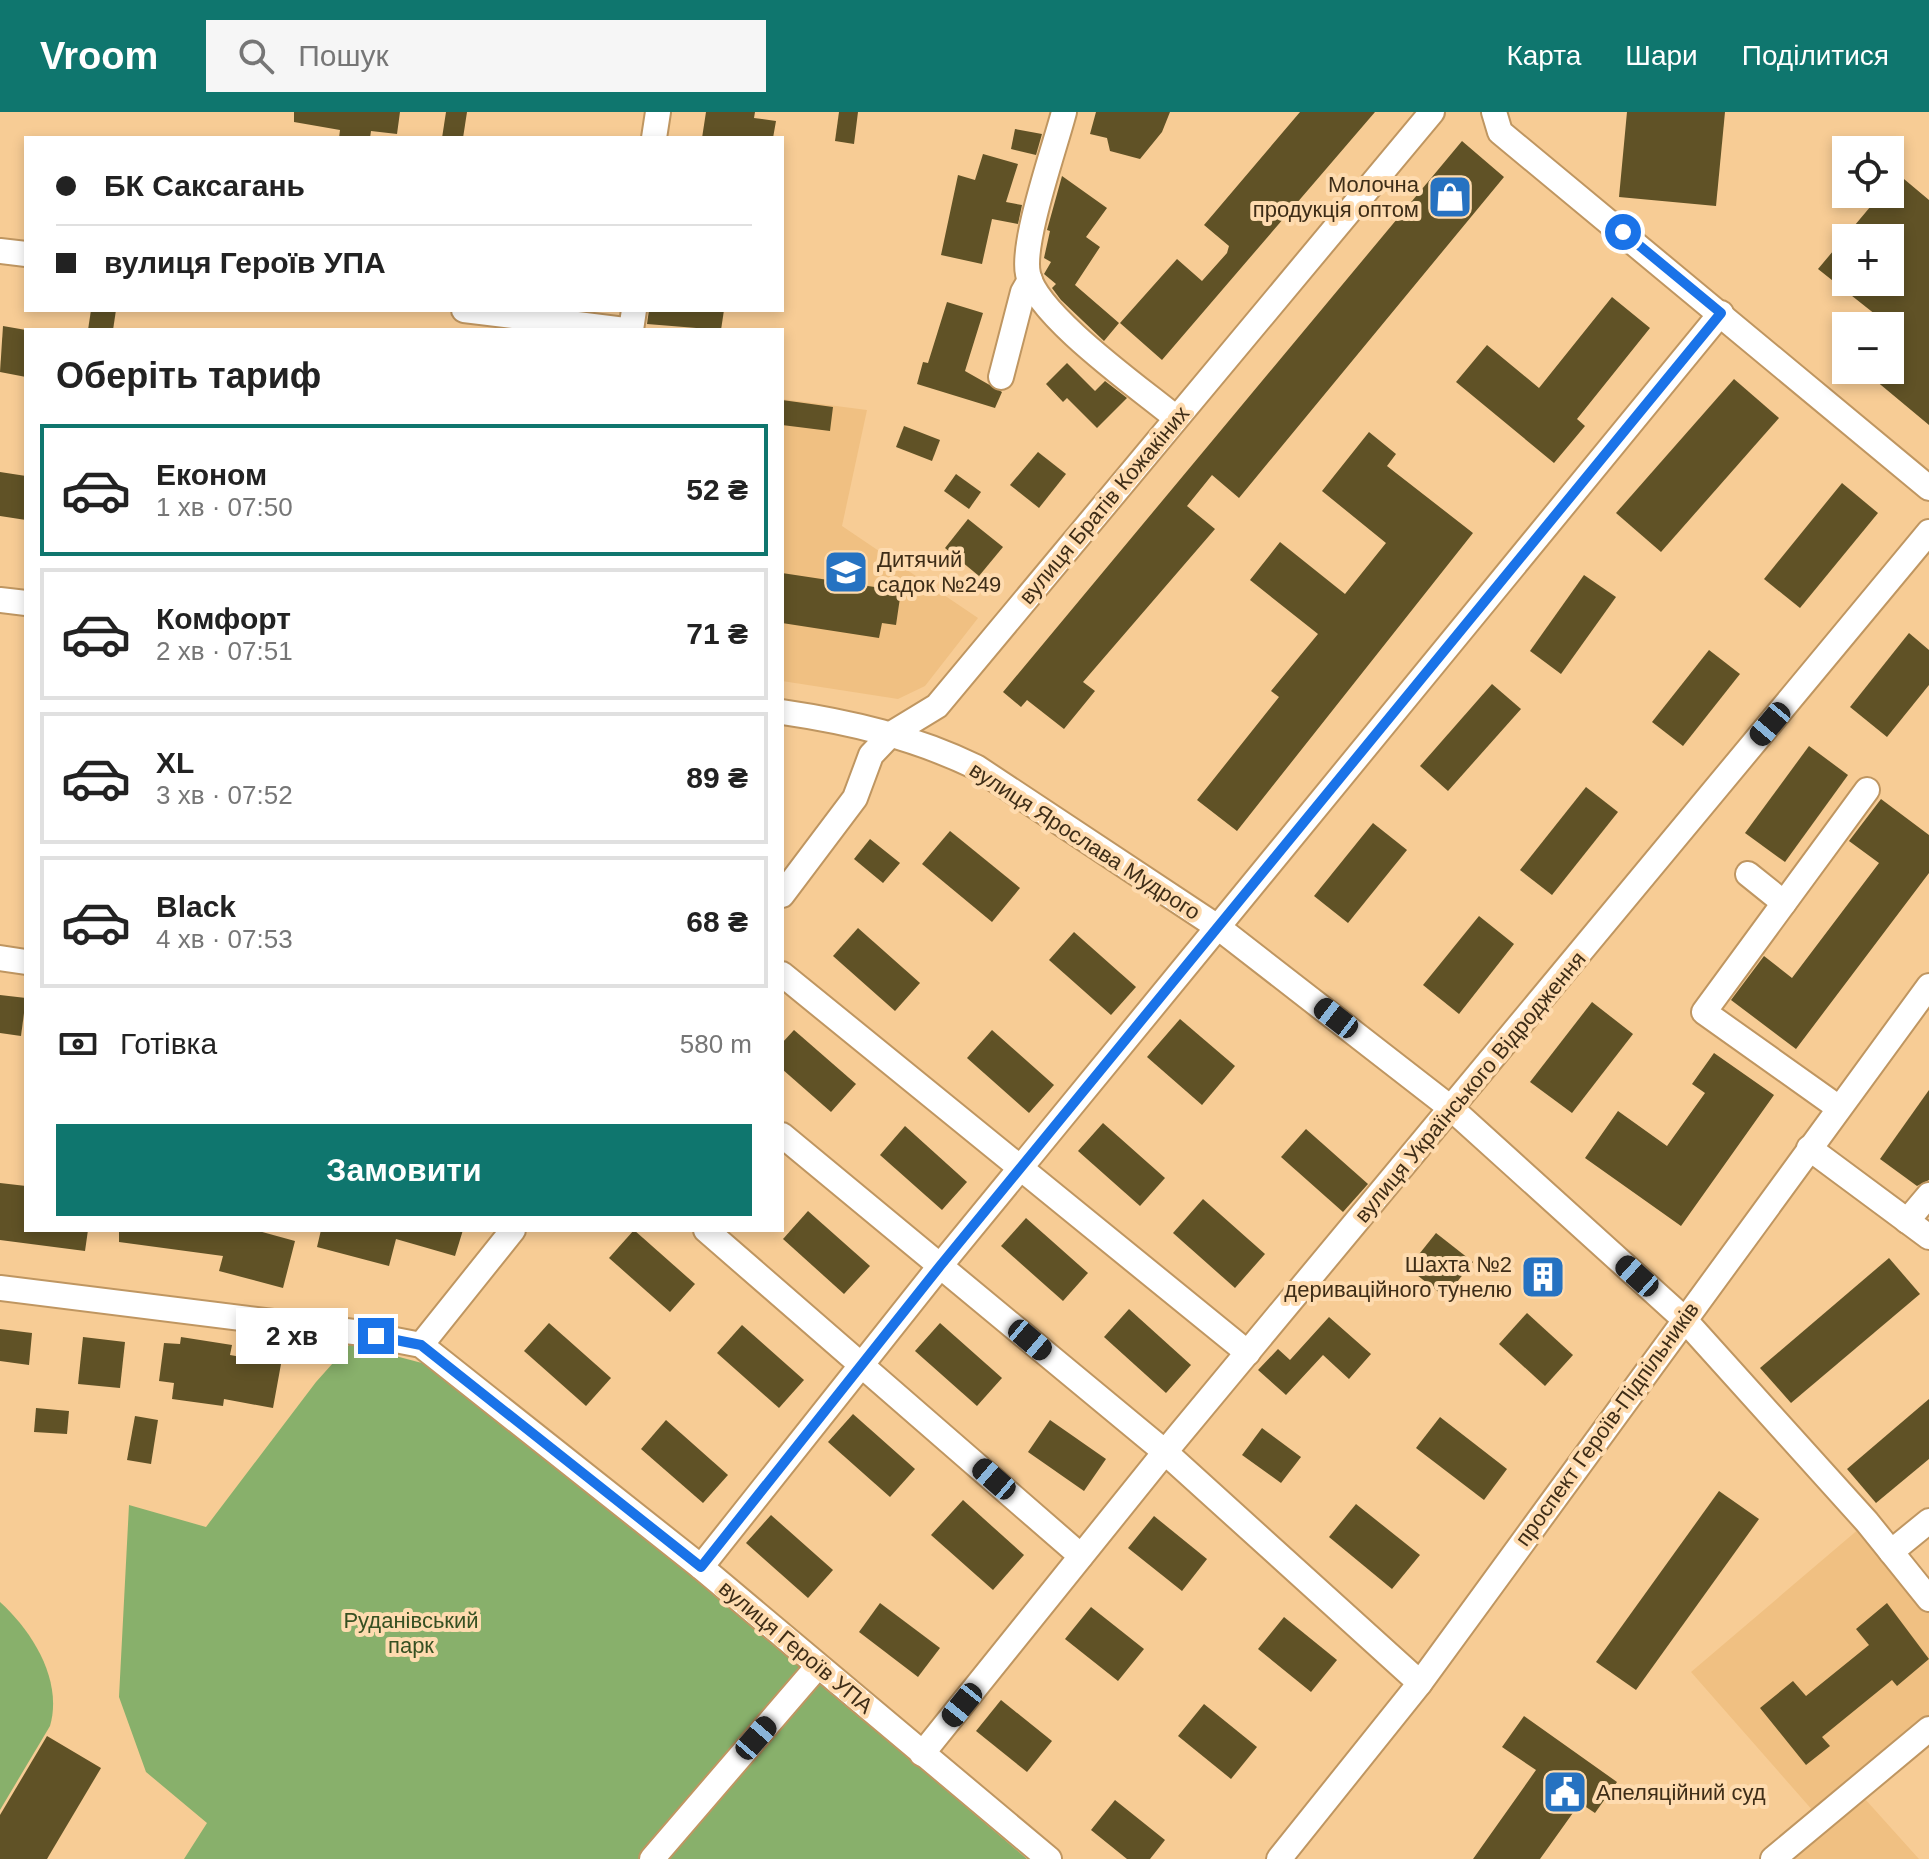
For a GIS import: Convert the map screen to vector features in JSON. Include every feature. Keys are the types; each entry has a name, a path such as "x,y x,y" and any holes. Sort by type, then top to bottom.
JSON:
{"street":[{"path":"654,136 658,112"},
{"path":"1064,112 1030,243 1027,271 1034,294 1055,317 1176,418"},
{"name":"вулиця Братів Кожакіних","path":"784,892 855,798 871,755 891,734 937,706 1432,112"},
{"path":"1494,112 1500,132 1929,488"},
{"path":"0,251 24,254"},
{"path":"1001,377 1023,292 1030,280"},
{"path":"480,312 609,328"},
{"path":"701,1567 940,1266 1721,313"},
{"name":"вулиця Українського Відродження","path":"922,1754 1165,1452 1929,532"},
{"path":"0,600 24,603"},
{"name":"вулиця Ярослава Мудрого","path":"784,712 844,722 891,734 938,749 976,767 1219,928 1452,1109 1683,1318 1929,1599"},
{"path":"1839,1108 1704,1012 1867,790"},
{"path":"1748,874 1784,903"},
{"path":"0,958 24,962"},
{"path":"784,976 1248,1353"},
{"name":"проспект Героїв-Підпільників","path":"1279,1859 1420,1683 1683,1318 1929,986"},
{"path":"784,1137 1165,1452 1420,1683"},
{"path":"1809,1148 1929,1237"},
{"path":"1907,1221 1929,1195"},
{"path":"421,1345 511,1232"},
{"path":"708,1232 1081,1556"},
{"name":"вулиця Героїв УПА","path":"0,1288 354,1332 421,1345 701,1567 1049,1859"},
{"path":"1891,1552 1929,1521"},
{"path":"652,1859 818,1666"},
{"path":"1773,1859 1929,1729"}],"shaded area":[{"name":"Дитячий садок №249","path":"784,399 867,410 842,526 978,618 925,686 898,699 784,681"},
{"path":"1867,1522 1929,1600 1929,1729 1856,1789 1919,1859 1773,1859 1821,1820 1691,1672"}],"green space":[{"name":"Руданівський парк","path":"350,1344 456,1372 1027,1859 184,1859 207,1823 146,1772 119,1697 129,1505 206,1527 316,1382"},
{"path":"0,1602 24,1628 42,1658 49,1675 53,1709 50,1726 0,1810"}],"building":[{"path":"294,112 400,112 397,134 371,131 370,136 339,136 340,130 294,122"},
{"path":"446,112 467,112 463,136 442,136"},
{"path":"706,112 755,112 754,118 776,121 773,136 702,136"},
{"path":"839,112 858,112 854,144 835,141"},
{"path":"1096,112 1170,112 1162,132 1140,159 1110,151 1107,138 1090,134"},
{"path":"1300,112 1375,112 1162,360 1120,323 1177,259 1202,281 1227,253 1229,246 1204,225"},
{"path":"1627,112 1725,112 1716,206 1619,197"},
{"path":"1015,129 1042,134 1036,155 1011,149"},
{"path":"1462,141 1504,177 1239,498 1212,475 1187,506 1215,529 1083,682 1095,691 1064,729 1027,700 1021,707 1003,692"},
{"path":"983,154 1018,164 1006,202 1022,205 1018,224 992,219 982,264 941,255 958,175 975,180"},
{"path":"1062,176 1107,208 1086,237 1100,247 1075,285 1119,323 1104,341 1061,300 1052,288 1056,284 1044,274 1051,262 1044,258 1050,231 1047,230"},
{"path":"1904,179 1929,200 1929,425 1880,384 1904,384 1904,312 1872,312 1852,296 1904,296 1904,224 1856,224 1869,208 1904,208"},
{"path":"1832,252 1832,280 1818,269"},
{"path":"1612,297 1650,328 1577,419 1585,426 1554,463 1456,382 1487,345 1539,388"},
{"path":"947,302 983,313 965,371 1002,392 995,408 917,384 923,362 928,363"},
{"path":"91,312 116,312 113,328 88,328"},
{"path":"649,312 724,312 721,328 647,324"},
{"path":"3,326 24,330 24,377 0,372"},
{"path":"1067,363 1095,391 1105,381 1127,398 1097,428 1067,398 1063,402 1046,384"},
{"path":"1734,379 1779,418 1661,552 1616,513"},
{"path":"784,400 833,407 830,431 784,425"},
{"path":"904,426 940,440 932,461 896,447"},
{"path":"1369,432 1396,454 1387,466 1473,533 1237,831 1197,800 1279,697 1271,691 1318,634 1250,580 1280,542 1345,594 1386,543 1322,491"},
{"path":"1038,452 1066,474 1039,508 1010,485"},
{"path":"0,472 24,476 24,520 0,516"},
{"path":"956,474 981,492 969,509 944,491"},
{"path":"1842,483 1878,513 1800,608 1764,579"},
{"path":"968,519 1003,547 979,576 945,548"},
{"path":"784,573 901,591 896,625 882,623 879,638 784,623"},
{"path":"1584,575 1616,597 1561,674 1530,651"},
{"path":"1909,633 1929,650 1929,685 1887,737 1850,707"},
{"path":"1709,650 1740,674 1683,746 1652,722"},
{"path":"1492,684 1521,709 1448,791 1420,766"},
{"path":"1809,746 1848,775 1785,862 1745,833"},
{"path":"1586,787 1618,812 1552,895 1520,870"},
{"path":"1881,799 1929,835 1929,873 1796,1049 1731,1000 1764,956 1792,978 1879,863 1849,841"},
{"path":"1373,823 1407,850 1348,923 1314,896"},
{"path":"950,831 1020,888 992,922 922,864"},
{"path":"870,839 900,863 883,883 854,859"},
{"path":"1479,916 1514,944 1459,1014 1423,985"},
{"path":"858,928 920,983 895,1011 833,956"},
{"path":"1074,932 1136,987 1111,1015 1049,960"},
{"path":"0,995 24,998 21,1036 0,1033"},
{"path":"1592,1002 1633,1034 1572,1113 1530,1082"},
{"path":"1180,1019 1235,1066 1202,1105 1147,1057"},
{"path":"794,1030 856,1084 831,1112 784,1071 784,1041"},
{"path":"992,1030 1054,1085 1029,1113 967,1058"},
{"path":"1714,1053 1774,1095 1681,1226 1585,1158 1618,1111 1667,1146 1705,1093 1692,1084"},
{"path":"1929,1090 1929,1180 1917,1186 1880,1159"},
{"path":"1103,1123 1165,1178 1140,1206 1078,1151"},
{"path":"905,1126 967,1182 942,1210 880,1155"},
{"path":"1306,1129 1368,1184 1343,1212 1281,1157"},
{"path":"0,1183 24,1186 24,1232 88,1232 85,1251 0,1240"},
{"path":"1203,1199 1265,1254 1235,1288 1173,1233"},
{"path":"808,1211 870,1266 844,1294 783,1239"},
{"path":"1026,1218 1088,1273 1063,1301 1001,1246"},
{"path":"119,1232 262,1232 295,1241 283,1288 219,1271 223,1256 119,1242"},
{"path":"321,1232 462,1232 455,1256 396,1239 389,1266 317,1247"},
{"path":"632,1232 636,1232 695,1284 670,1312 609,1258"},
{"path":"1436,1233 1473,1262 1445,1297 1408,1268"},
{"path":"1889,1258 1920,1294 1791,1403 1760,1368"},
{"path":"1129,1309 1191,1365 1166,1393 1104,1337"},
{"path":"1527,1313 1573,1355 1545,1386 1499,1344"},
{"path":"1329,1317 1371,1354 1349,1379 1323,1355 1286,1395 1258,1370 1278,1349 1290,1360"},
{"path":"549,1323 611,1378 586,1406 524,1351"},
{"path":"940,1323 1002,1378 977,1406 915,1351"},
{"path":"742,1325 804,1380 779,1408 717,1353"},
{"path":"0,1329 32,1333 29,1365 0,1361"},
{"path":"83,1337 125,1342 120,1388 78,1384"},
{"path":"181,1337 232,1345 230,1355 281,1364 273,1408 224,1399 223,1406 172,1399 174,1383 159,1381 164,1343 180,1344"},
{"path":"1929,1399 1929,1459 1876,1503 1847,1469"},
{"path":"36,1408 69,1411 67,1434 34,1432"},
{"path":"853,1414 915,1469 890,1497 828,1442"},
{"path":"135,1416 158,1420 151,1464 127,1460"},
{"path":"1440,1417 1507,1469 1484,1500 1416,1448"},
{"path":"666,1420 728,1475 703,1503 641,1449"},
{"path":"1050,1420 1106,1459 1084,1491 1028,1452"},
{"path":"1262,1428 1301,1457 1281,1483 1242,1455"},
{"path":"1719,1491 1759,1519 1636,1690 1596,1662"},
{"path":"963,1500 1024,1555 993,1590 931,1535"},
{"path":"1356,1504 1420,1555 1392,1589 1329,1537"},
{"path":"771,1515 833,1570 808,1598 746,1543"},
{"path":"1154,1516 1207,1559 1182,1591 1128,1548"},
{"path":"880,1603 940,1648 918,1677 859,1632"},
{"path":"1887,1603 1929,1659 1897,1686 1892,1680 1822,1737 1830,1746 1806,1765 1760,1708 1793,1681 1806,1696 1869,1645 1856,1629"},
{"path":"1091,1607 1144,1649 1118,1681 1065,1639"},
{"path":"1284,1617 1337,1660 1311,1692 1258,1649"},
{"path":"1001,1700 1052,1741 1027,1772 976,1731"},
{"path":"1204,1704 1257,1747 1231,1779 1178,1736"},
{"name":"Апеляційний суд","path":"1524,1716 1617,1782 1595,1813 1580,1803 1540,1859 1473,1859 1536,1770 1502,1747"},
{"path":"47,1736 101,1768 47,1859 0,1859 0,1815"},
{"path":"1115,1800 1165,1840 1150,1859 1127,1859 1091,1830"}],"place":[{"name":"Молочна продукція оптом","path":"1450,197"},
{"name":"Дитячий садок №249","path":"846,572"},
{"name":"Шахта №2 дериваційного тунелю","path":"1543,1277"},
{"name":"Апеляційний суд","path":"1565,1792"}],"route":[{"path":"376,1336 421,1345 701,1567 940,1266 1721,313 1623,232"}]}
